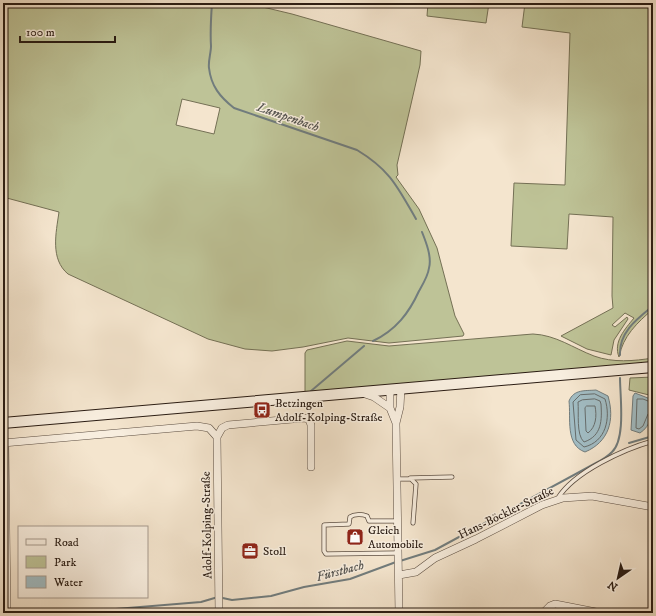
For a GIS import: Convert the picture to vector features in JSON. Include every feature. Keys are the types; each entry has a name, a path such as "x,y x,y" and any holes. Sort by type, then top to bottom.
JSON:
{"main road":[{"path":"3,423 653,367"}],"street":[{"path":"399,613 396,423 400,407 401,388"},
{"path":"390,389 390,408 396,423"},
{"path":"361,393 374,397 390,408"},
{"path":"7,613 4,442 197,426 209,428 217,437 219,432 228,425 306,418 311,425 311,467"},
{"name":"Adolf-Kolping-Straße","path":"217,437 220,613"},
{"name":"Hans-Böckler-Straße","path":"399,572 416,572 432,560 557,499 569,496 592,496 653,507"},
{"path":"543,613 550,606 555,604 601,613"}],"lane":[{"path":"557,499 572,482 603,462 627,449 653,441"},
{"path":"397,479 452,477"},
{"path":"409,478 416,484 413,524"},
{"path":"398,522 369,521 364,515 352,515 350,517 349,524 324,525 324,551 326,554 398,553"}],"green space":[{"path":"3,3 246,3 292,14 421,51 420,65 397,165 398,175 396,177 419,209 437,248 455,316 464,334 463,336 389,343 348,338 303,347 272,351 245,349 208,339 68,274 62,268 56,253 59,212 3,197","holes":["182,99 220,108 214,134 176,125"]},
{"path":"428,3 489,3 486,23 427,16"},
{"path":"525,3 653,3 653,309 627,336 619,357 619,341 624,331 634,318 625,313 612,325 615,327 627,317 628,319 614,340 611,355 587,349 561,336 613,308 613,217 569,214 567,249 511,246 514,183 565,185 570,33 522,27"},
{"path":"533,334 557,339 586,353 609,360 624,361 653,358 653,362 307,393 305,391 305,353 307,350 347,341 389,346"},
{"path":"653,377 653,396 629,390 630,378"}],"water":[{"path":"596,390 608,396 611,413 610,422 605,436 600,442 585,452 574,443 572,437 570,430 569,401 574,394"},
{"path":"635,393 653,400 651,419 647,427 640,433 631,430 633,396"}],"waterway":[{"name":"Lumpenbach","path":"212,3 209,68 214,86 224,100 234,108 357,150 368,157 392,180 416,219"},
{"name":"Lumpenbach","path":"373,341 388,332 406,314 426,277 430,259 422,232"},
{"name":"Fürstbach","path":"620,355 622,339 630,327 653,306"},
{"name":"Lumpenbach","path":"311,391 364,346"},
{"name":"Fürstbach","path":"400,561 435,550 609,455 616,446 621,428 620,378"},
{"path":"629,443 653,436"},
{"name":"Fürstbach","path":"67,613 201,602 218,597 232,600 271,596 304,587 350,579 396,562"}],"place":[{"name":"Betzingen Adolf-Kolping-Straße","path":"262,410"},
{"name":"Gleich Automobile","path":"355,537"},
{"name":"Stoll","path":"250,551"}]}
